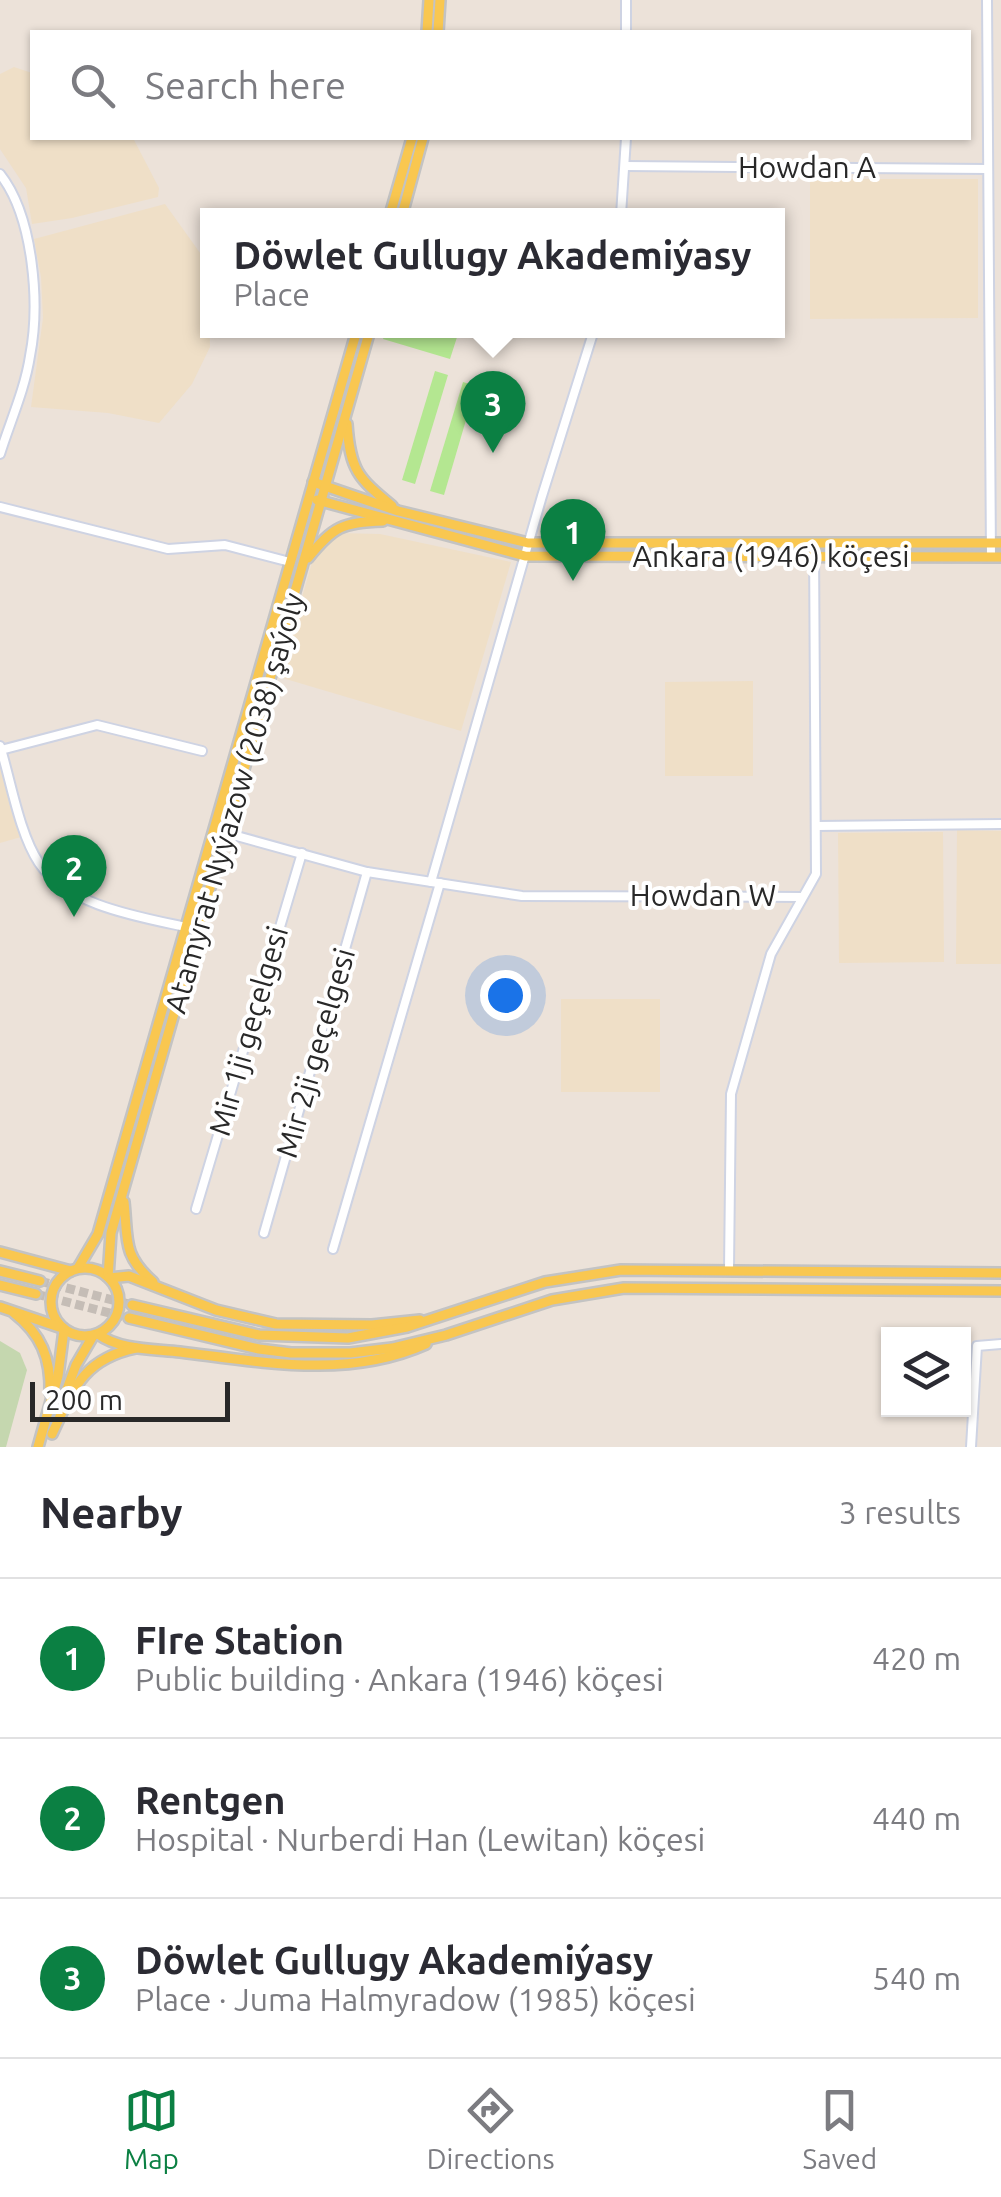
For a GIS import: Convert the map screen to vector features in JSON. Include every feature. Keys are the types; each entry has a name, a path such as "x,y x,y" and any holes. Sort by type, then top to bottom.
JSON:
{"main road":[{"path":"427,30 429,0"},
{"path":"438,30 440,0"},
{"path":"392,208 411,140"},
{"path":"404,208 422,140"},
{"name":"Atamyrat Nyýazow (2038) şaýoly","path":"109,1278 111,1233 200,930 220,831 290,562 355,338"},
{"name":"Atamyrat Nyýazow (2038) şaýoly","path":"75,1269 98,1234 188,927 322,501 368,338"},
{"path":"346,416 348,452 354,470 397,516"},
{"name":"Ankara (1946) köçesi","path":"314,482 397,516 525,556 996,556"},
{"name":"Ankara (1946) köçesi","path":"309,498 528,543 996,543"},
{"path":"303,564 333,529 397,516"},
{"path":"124,1194 124,1234 129,1253 138,1269 159,1287"},
{"path":"0,1252 75,1269 95,1269 109,1278 118,1292 118,1309 111,1324 96,1335 76,1364 49,1447"},
{"path":"132,1305 240,1332 292,1338 374,1335 432,1320 509,1292 575,1276 646,1268 1001,1273"},
{"path":"38,1447 60,1364 62,1328 51,1308 52,1294 58,1281 75,1269"},
{"path":"0,1271 40,1281"},
{"path":"109,1278 129,1276 216,1310 276,1324 372,1325 432,1320"},
{"path":"0,1285 36,1294"},
{"path":"129,1318 237,1345 291,1353 350,1353 446,1335 552,1300 624,1288 1001,1291"},
{"path":"0,1307 79,1336 96,1335 138,1348 301,1366 405,1354 446,1335"},
{"path":"14,1313 32,1328 42,1344 49,1374 49,1409"},
{"path":"52,1434 84,1374 108,1356 138,1348"}],"street":[{"path":"626,0 626,30"},
{"path":"987,0 996,556"},
{"path":"622,208 626,140"},
{"name":"Howdan A","path":"625,166 988,169"},
{"path":"0,174 28,237 34,322 30,359 0,454"},
{"path":"333,1250 528,543 592,338"},
{"path":"0,507 168,549 225,545 290,562"},
{"path":"802,897 816,874 814,544"},
{"path":"200,930 94,902 72,894 53,878 33,852 1,748 97,725 202,751"},
{"path":"817,826 1001,824"},
{"name":"Howdan W","path":"220,831 367,872 522,896 802,897 771,954 731,1094 730,1268"},
{"name":"Mir 1ji geçelgesi","path":"196,1209 302,853"},
{"name":"Mir 2ji geçelgesi","path":"264,1233 367,872"},
{"path":"970,1447 977,1346 1001,1344"}],"shaded area":[{"path":"14,67 30,72 30,140 134,140 159,188 158,197 32,224 26,188 0,149 0,74"},
{"path":"810,179 978,179 978,318 810,319"},
{"path":"165,204 200,253 200,338 210,338 210,347 192,384 159,423 108,413 31,407 43,318 34,239"},
{"path":"338,533 380,534 511,562 461,731 279,677 313,559"},
{"path":"753,681 753,776 665,776 665,682"},
{"path":"0,766 21,837 0,843"},
{"path":"957,830 1001,831 1001,964 956,964"},
{"path":"943,832 944,962 839,963 838,833"},
{"path":"561,999 660,999 660,1092 561,1092"}],"green space":[{"path":"383,338 457,338 450,359"},
{"path":"435,371 448,375 415,484 402,480"},
{"path":"463,382 476,386 444,495 430,491"},
{"path":"0,1341 20,1353 27,1370 6,1447 0,1447"}],"tunnel":[{"path":"40,1281 132,1305"},
{"path":"36,1294 129,1318"}],"place":[{"name":"Döwlet Gullugy Akademiýasy","path":"493,453"},
{"name":"FIre Station","path":"573,581"},
{"name":"Rentgen","path":"74,917"}]}
